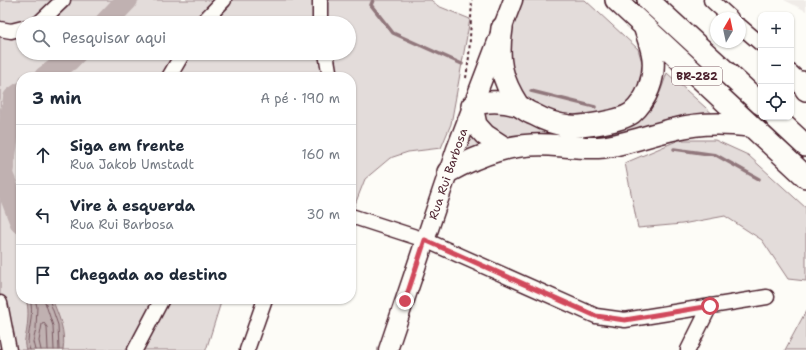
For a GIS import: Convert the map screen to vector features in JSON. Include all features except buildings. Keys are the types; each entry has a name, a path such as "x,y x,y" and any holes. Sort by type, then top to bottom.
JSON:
{"highway":[{"name":"BR-282","path":"616,0 806,177"},
{"name":"BR-282","path":"648,0 758,101"},
{"path":"502,28 500,60 503,76 518,105 531,114 546,120 570,126 607,122 631,114 643,100 652,81 653,58 644,26"},
{"path":"505,148 485,135 476,125 472,106 483,102 498,102 518,105"},
{"path":"778,120 806,146"},
{"path":"448,172 479,157 505,148 548,145 569,147 605,147 631,142 675,128 723,123 750,126"}],"main road":[{"name":"Rua Rui Barbosa","path":"391,349 448,172 513,0"}],"street":[{"path":"46,16 62,0"},
{"path":"209,16 224,0"},
{"path":"320,0 320,16"},
{"path":"710,0 724,12"},
{"path":"0,30 16,30"},
{"path":"746,31 758,41"},
{"path":"172,72 179,60"},
{"path":"327,60 329,72"},
{"path":"356,218 425,240 596,316 625,320 767,296"},
{"path":"0,303 10,350"},
{"path":"135,350 159,304"},
{"path":"247,350 263,304"},
{"path":"688,350 710,306"}],"path":[{"path":"466,79 469,57 472,0"}],"shaded area":[{"path":"0,0 431,0 438,6 470,19 451,124 441,148 408,152 390,158 365,179 356,202 356,72 16,72 16,304 220,304 206,350 0,350"},
{"path":"522,0 585,0 638,49 644,69 638,97 622,111 574,120 534,107 516,91 508,51 512,29"},
{"path":"784,0 806,0 806,11"},
{"path":"667,73 715,116 586,146 497,137 480,114 490,109 521,113 637,119 655,103"},
{"path":"471,126 488,145 456,162"},
{"path":"679,140 715,140 748,155 806,208 806,281 788,279 762,240 725,216 682,224 638,228 625,163"},
{"path":"806,311 806,350 785,350"}],"water":[{"path":"27,304 54,304 63,330 63,350 26,350 25,341"}],"waterway":[{"path":"112,16 127,0"},
{"path":"373,0 371,5 393,33 462,64"},
{"path":"52,72 69,60"},
{"path":"531,91 595,107"},
{"path":"16,97 14,98 2,174 16,210"},
{"path":"674,149 716,155 759,179"}],"route":[{"path":"405,301 425,240 596,316 625,320 710,306"}]}
